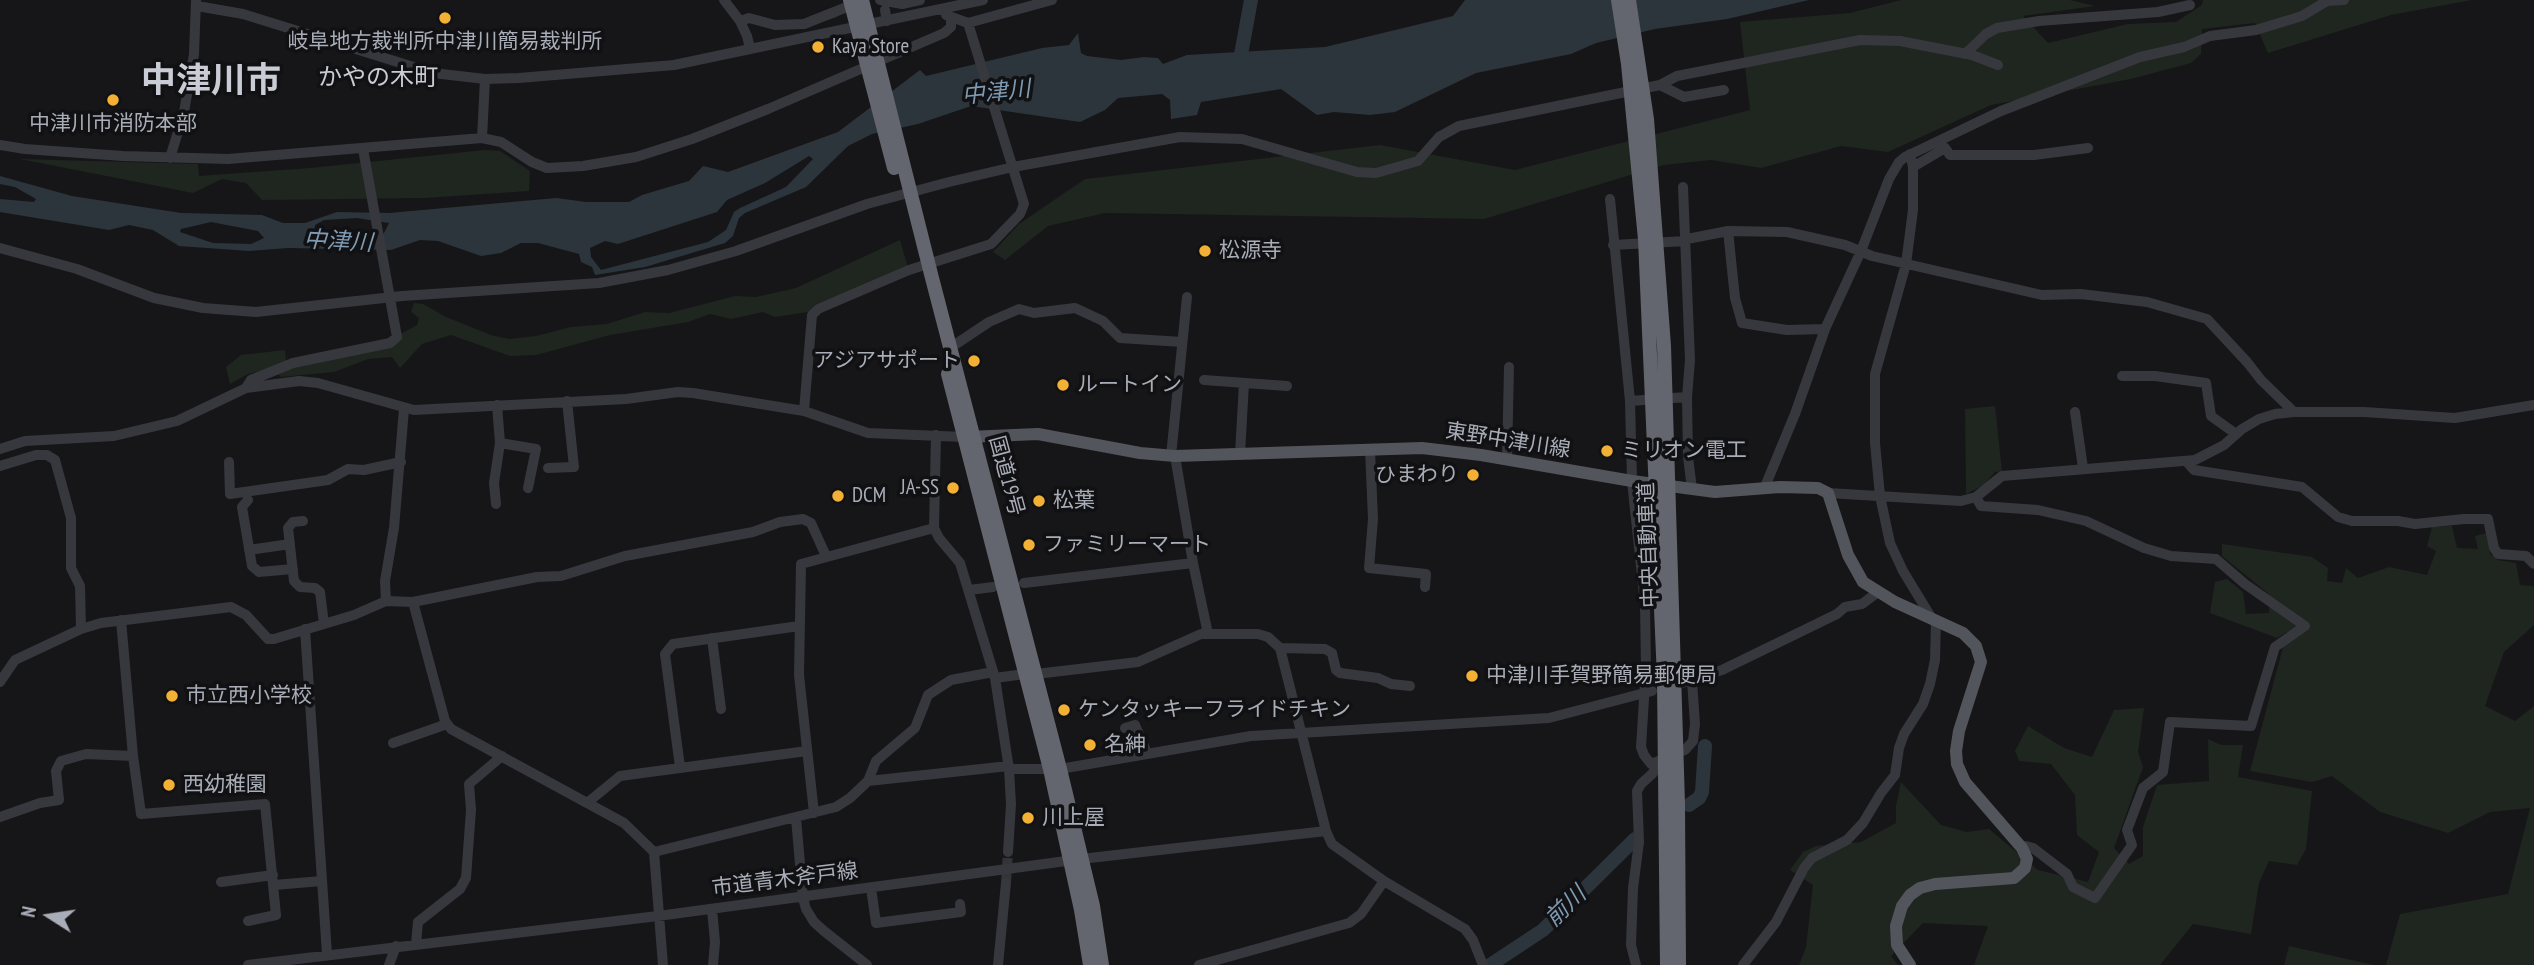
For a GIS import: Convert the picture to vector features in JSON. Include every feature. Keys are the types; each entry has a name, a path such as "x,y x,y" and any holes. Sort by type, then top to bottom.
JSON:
{"highway":[{"name":"中央自動車道","path":"1618,0 1640,120"},
{"name":"中央自動車道","path":"1629,0 1640,120 1679,965"},
{"name":"国道19号","path":"859,6 1055,769 1076,860 1090,965"},
{"name":"国道19号","path":"927,278 950,348 969,437"},
{"name":"中央自動車道","path":"1667,965 1668,762"},
{"name":"国道19号","path":"1076,860 1093,906 1102,965"}],"main road":[{"name":"東野中津川線","path":"969,437 1038,434 1140,453 1173,456 1422,448 1715,492 1818,488 1828,493"},
{"path":"1828,493 1852,566 1863,582 1895,603 1968,636 1976,646 1980,658 1979,669 1956,744 1956,759 1965,782 2022,848 2027,859 2025,868 2014,878 1935,884 1920,888 1910,895 1902,906 1896,926 1897,945 1910,965"}],"street":[{"path":"724,0 740,21 750,48"},
{"path":"880,0 902,4 920,0"},
{"path":"170,158 184,112 194,54 196,3 433,73 485,79 674,65 834,26 983,0"},
{"path":"969,25 1052,0"},
{"path":"1764,489 1795,414 1825,329 1861,251 1889,179 1899,162 1910,154 2001,111 2140,57 2184,47 2210,36 2256,30 2302,16 2327,1 2344,0"},
{"path":"1965,54 1986,34 1997,29 2039,21 2158,12 2190,5"},
{"path":"740,21 749,18 775,25 804,24 859,6"},
{"path":"804,411 812,315 818,309 909,271 991,244 1020,214 1024,204 969,25 946,8"},
{"path":"5,146 170,158 228,159 482,138 501,142 532,162 553,169 597,164 636,156 692,139 944,33 951,27 946,8"},
{"path":"0,248 77,269 154,298 203,308 256,312 402,296 538,289 627,279 668,270 736,251 867,204 1013,167 1180,137 1242,139 1357,172 1376,173 1418,161 1439,137 1459,126 1660,85 1677,76 1860,40 1900,41 1965,54 1998,65"},
{"path":"482,138 485,79"},
{"path":"1660,85 1684,97 1724,90"},
{"path":"1913,167 1945,148 1950,155 2034,155 2088,148"},
{"path":"246,388 251,380 293,363 390,343 397,337 362,149"},
{"path":"1743,965 1776,922 1812,858 1847,840 1863,822 1895,775 1899,748 1904,734 1923,704 1935,660 1933,619 1903,572 1890,543 1880,496 1875,443 1875,374 1906,264 1913,210 1913,167 1910,154"},
{"path":"1683,187 1690,360 1687,397 1688,488"},
{"path":"1610,199 1630,401 1645,604 1647,692 1642,747 1647,761 1651,764 1668,762"},
{"path":"1728,231 1735,298 1742,323 1787,330 1825,329"},
{"path":"1613,245 1686,240 1728,231 1787,232 1906,264 2042,295 2081,294 2147,302 2207,319 2261,380 2294,412"},
{"path":"1187,297 1173,456 1208,634"},
{"path":"950,348 989,322 1019,309 1034,313 1075,308 1103,321 1120,338 1182,342"},
{"path":"1507,459 1509,367"},
{"path":"2122,376 2155,376 2206,383 2211,416 2236,434"},
{"path":"0,449 37,440 114,436 177,421 246,388 299,380 414,410 626,399 678,392 804,411 868,433 969,437"},
{"path":"1204,380 1287,386"},
{"path":"1240,454 1244,383"},
{"path":"1630,401 1687,397"},
{"path":"548,468 575,467 567,401"},
{"path":"496,504 494,483 500,443 497,405"},
{"path":"1828,493 1961,501 1976,497 2002,476 2186,461 2208,455 2259,419 2294,412 2364,412 2455,418 2534,405"},
{"path":"386,601 385,581 394,528 404,409"},
{"path":"2075,412 2083,468"},
{"path":"936,435 934,528 960,563 994,675 1009,768 1011,804 1008,852"},
{"path":"500,443 536,449 528,488"},
{"path":"1370,450 1373,519 1369,568 1426,574 1425,587"},
{"path":"0,466 36,455 47,455 55,460 71,519 71,568 80,586 82,629"},
{"path":"229,462 230,494 328,480 348,469 364,470 401,461"},
{"path":"2186,461 2194,470 2302,487 2338,517 2353,521 2398,521 2415,524 2488,519 2494,548 2498,554 2526,556 2534,564"},
{"path":"1976,497 1981,506 2038,510 2086,521 2144,548 2171,556 2216,559 2245,584 2305,626 2275,647 2251,726 2170,722 2163,772 2143,788 2127,830 2132,845 2095,898 2073,887 2067,874 2033,848 2022,848"},
{"path":"248,500 243,507 252,566 259,572 293,569"},
{"path":"0,682 15,660 82,629 121,620 232,607 246,615 268,639 324,624 386,601 413,602 537,577 561,576 625,556 753,532 780,522 803,519 811,523 826,556"},
{"path":"303,521 293,522 288,528 294,581 300,587 315,588 320,592 324,624"},
{"path":"814,813 799,675 801,564 934,528"},
{"path":"249,550 290,544"},
{"path":"1024,583 1193,563"},
{"path":"969,590 993,587"},
{"path":"1636,965 1631,945 1633,888 1639,842 1637,791 1653,773 1693,741 1695,724 1687,682 1722,670 1837,614 1845,607 1862,604 1878,592"},
{"path":"413,602 447,724 451,729 624,823 654,852 663,965"},
{"path":"121,620 141,814 265,804 276,915 248,921"},
{"path":"680,767 665,654 673,644 799,626"},
{"path":"304,629 327,954"},
{"path":"654,852 842,805 868,781 876,761 915,728 928,695 951,680 1139,662 1201,634 1258,634 1268,637 1280,648 1326,831 1332,844 1384,881 1465,929 1473,940 1479,964"},
{"path":"712,638 721,709"},
{"path":"1280,648 1325,649 1332,653 1339,673 1410,686"},
{"path":"868,781 1009,768 1055,769 1251,736 1300,731 1549,718 1647,692"},
{"path":"393,743 447,724"},
{"path":"1125,728 1135,724 1147,753"},
{"path":"587,803 620,776 807,751"},
{"path":"0,817 40,803 59,800 56,771 61,761 86,754 133,756"},
{"path":"416,944 418,922 460,889 466,878 471,810 469,784 502,756"},
{"path":"796,818 803,898 814,922 867,965"},
{"name":"市道青木斧戸線","path":"248,965 1326,831"},
{"path":"221,882 322,881"},
{"path":"1199,965 1349,923 1361,914 1384,881"},
{"path":"998,965 1006,883"},
{"path":"871,888 876,923 961,912 960,904"},
{"path":"712,909 715,942 713,965"},
{"path":"389,965 396,946"}],"shaded area":[{"path":"1901,0 2070,0 2095,6 2023,16 2048,43 2128,24 2176,22 2202,5 2203,0 2472,0 2391,15 2268,53 2255,23 2202,29 2201,54 2191,63 2131,79 1991,105 1888,152 1841,146 1761,168 1711,160 1664,165 1484,219 1105,213 1048,226 1005,260 993,252 1019,224 1085,179 1380,145 1515,170 1750,110 1740,22 1850,13"},
{"path":"485,150 500,151 530,171 529,191 425,198 262,200 246,183 222,179 193,193 20,159 198,164 199,176"},
{"path":"900,240 908,268 814,305 808,312 775,317 763,312 731,319 710,314 688,322 610,335 536,355 510,356 451,335 422,344 400,368 392,357 368,359 334,372 281,377 273,368 248,374 230,384 226,367 241,355 285,350 286,362 400,341 402,333 417,325 419,318 411,312 414,303 423,304 446,317 491,335 509,339 536,336 571,327 607,324 645,312 669,313 735,296 756,297 796,288"},
{"path":"1995,406 2002,471 1995,472 1984,485 1966,494 1965,409"},
{"path":"2452,526 2457,548 2478,549 2475,536 2487,533 2490,554 2498,560 2516,563 2520,585 2533,586 2534,589 2534,625 2504,652 2485,706 2515,721 2534,706 2534,965 2386,965 2400,914 2508,894 2530,808 2490,812 2448,833 2380,812 2332,776 2312,782 2250,771 2287,632 2277,638 2210,613 2215,582 2227,579 2243,592 2246,614 2269,613 2270,595 2222,556 2222,544 2312,557 2328,568 2327,581 2342,583 2346,568 2358,578 2389,567 2427,575 2436,551 2427,546 2432,527"},
{"path":"2144,708 2138,752 2143,767 2114,848 2129,864 2143,856 2143,827 2157,785 2209,781 2208,739 2221,745 2243,745 2238,777 2312,791 2306,849 2297,865 2269,861 2259,883 2251,934 2193,924 2160,965 1974,965 1988,926 1923,923 1891,956 1898,965 1799,965 1806,947 1813,885 1790,870 1803,852 1816,846 1861,842 1896,823 1901,782 1941,825 1967,832 1989,829 2038,870 2088,882 2099,852 2077,835 2075,795 2051,764 2019,761 2015,751 2028,726 2064,748 2092,757 2114,710"},
{"path":"2289,946 2374,965 2284,965"}],"water":[{"name":"中津川","path":"1465,0 1809,0 1727,19 1655,29 1596,43 1571,54 1476,73 1395,112 1370,115 1334,112 1317,115 1281,89 1201,102 1197,115 1171,119 1170,100 1162,94 1118,98 1105,110 1080,122 971,106 918,124 872,134 848,146 806,187 745,213 739,218 733,236 725,243 645,267 595,275 592,267 581,262 579,254 538,243 521,243 501,253 481,256 438,241 420,240 391,250 288,248 249,251 179,246 153,230 129,225 109,230 0,212 0,199 34,202 36,199 15,187 0,184 0,176 72,196 181,213 262,215 283,223 305,223 337,212 389,213 556,198 586,202 629,202 642,195 689,181 703,166 728,172 838,132 920,70 926,76 1042,48 1069,45 1078,33 1081,53 1087,56 1121,60 1158,58 1163,64 1187,55 1325,47 1453,16","holes":["809,156 813,159 786,187 734,212 726,230 708,242 601,270 591,257 590,248 605,241 618,244 717,212 727,200 765,183","357,218 389,223 384,233 373,240 357,241 314,233 315,225 324,220","211,222 258,231 264,238 251,244 213,243 180,232 181,229"]}],"waterway":[{"path":"1238,71 1251,0"},
{"name":"前川","path":"1689,805 1699,798 1702,792 1705,746"},
{"name":"前川","path":"1490,965 1543,930 1635,839"}],"tunnel":[{"path":"829,9 833,22"},
{"path":"1006,883 1008,852"}],"place":[{"name":"岐阜地方裁判所中津川簡易裁判所","path":"445,18"},
{"name":"Kaya Store","path":"818,47"},
{"name":"中津川市消防本部","path":"113,100"},
{"name":"松源寺","path":"1205,251"},
{"name":"アジアサポート","path":"974,361"},
{"name":"ルートイン","path":"1063,385"},
{"name":"ミリオン電工","path":"1607,451"},
{"name":"ひまわり","path":"1473,475"},
{"name":"JA-SS","path":"953,488"},
{"name":"DCM","path":"838,496"},
{"name":"松葉","path":"1039,501"},
{"name":"ファミリーマート","path":"1029,545"},
{"name":"中津川手賀野簡易郵便局","path":"1472,676"},
{"name":"市立西小学校","path":"172,696"},
{"name":"ケンタッキーフライドチキン","path":"1064,710"},
{"name":"名紳","path":"1090,745"},
{"name":"西幼稚園","path":"169,785"},
{"name":"川上屋","path":"1028,818"}],"district":[{"name":"かやの木町","path":"378,78"},
{"name":"中津川市","path":"211,82"}]}
